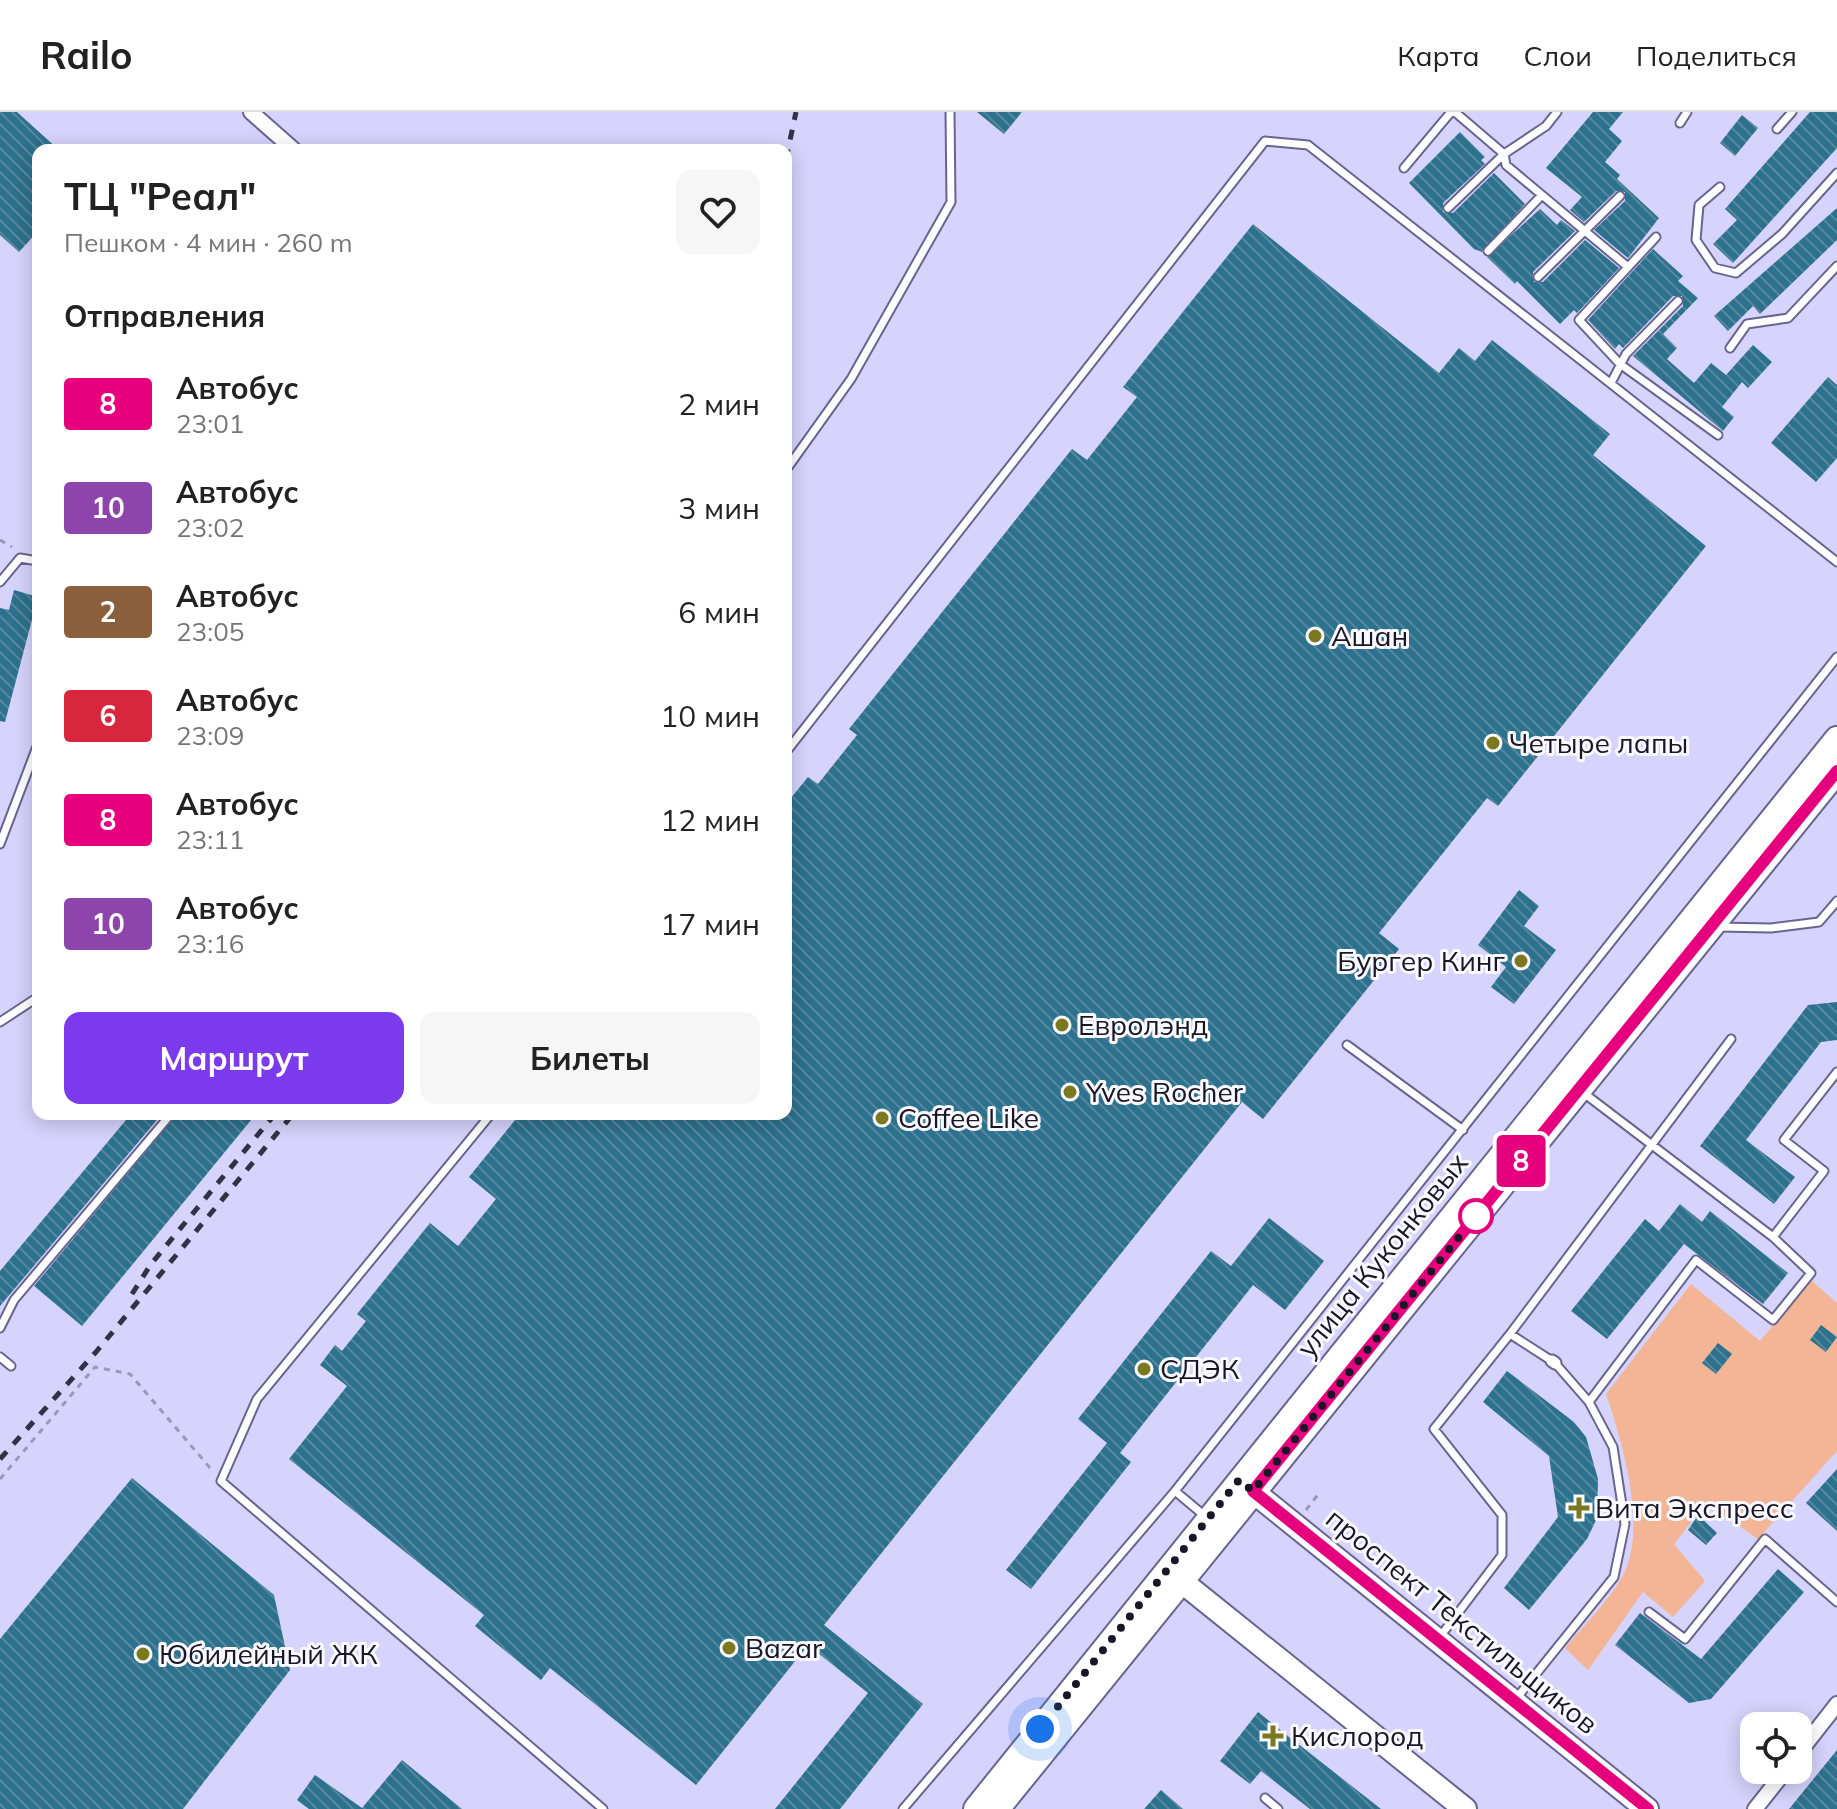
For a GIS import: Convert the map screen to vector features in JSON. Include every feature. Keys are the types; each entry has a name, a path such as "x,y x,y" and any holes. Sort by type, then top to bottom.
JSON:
{"main road":[{"name":"улица Куконковых","path":"976,1809 1246,1486 1837,739"},
{"name":"улица Куконковых","path":"1246,1486 1580,1089 1837,771"},
{"name":"проспект Текстильщиков","path":"1246,1486 1647,1809"},
{"name":"улица Куконковых","path":"997,1809 1198,1559 1215,1524"},
{"path":"1215,1524 1181,1581 1465,1809"},
{"path":"1198,1559 1198,1574 1224,1613"}],"street":[{"path":"251,112 287,144"},
{"path":"1812,1736 1837,1704"},
{"path":"1755,1809 1775,1784"}],"lane":[{"path":"792,462 851,379 951,202 950,112"},
{"path":"1404,168 1453,112 1504,154 1506,165 1628,267"},
{"path":"1448,208 1504,154 1546,126 1557,112"},
{"path":"1680,123 1687,112"},
{"path":"1777,129 1792,112"},
{"path":"792,744 1265,141 1308,145 1837,562"},
{"path":"1720,187 1699,205 1696,240 1715,268 1736,273 1782,234 1837,173"},
{"path":"1488,251 1542,195"},
{"path":"1538,277 1620,196"},
{"path":"1656,237 1579,320 1620,364 1718,435"},
{"path":"1730,348 1747,324 1788,318 1837,266"},
{"path":"1611,383 1620,364 1678,301"},
{"path":"1829,556 1837,548"},
{"path":"0,582 20,558 32,560"},
{"path":"903,1809 1175,1491 1837,657"},
{"path":"0,844 32,760"},
{"path":"1712,926 1771,928 1819,922 1837,901"},
{"path":"0,1022 32,1001"},
{"path":"1438,1640 1502,1555 1502,1515 1434,1429 1510,1334 1731,1039"},
{"path":"1347,1045 1463,1130"},
{"path":"1773,1237 1824,1171 1784,1140 1837,1072"},
{"path":"1580,1089 1773,1237 1811,1273 1773,1320 1696,1260 1589,1402"},
{"path":"0,1328 14,1300 166,1120"},
{"path":"486,1120 257,1399 221,1481 603,1809"},
{"path":"1510,1334 1554,1362 1589,1402 1613,1447 1625,1524 1614,1577 1514,1701"},
{"path":"0,1357 11,1366"},
{"path":"1175,1491 1215,1524"},
{"path":"1649,1612 1685,1639 1765,1539 1837,1602"},
{"path":"1265,1798 1278,1809"}],"path":[{"path":"0,1479 95,1367 130,1374 221,1481"},
{"path":"1303,1513 1320,1492"}],"shaded area":[{"path":"1811,1280 1837,1303 1837,1451 1758,1539 1706,1503 1674,1544 1705,1581 1673,1617 1643,1592 1588,1670 1565,1648 1604,1603 1623,1575 1633,1534 1630,1484 1606,1394 1691,1284 1760,1341"}],"building":[{"path":"0,112 17,112 52,144 32,144 32,238 19,252 0,235"},
{"path":"977,112 1022,112 1004,134"},
{"path":"1593,112 1623,112 1609,129 1622,141 1605,162 1620,175 1617,179 1659,218 1628,258 1594,230 1625,201 1625,192 1616,191 1584,222 1570,210 1582,197 1546,168"},
{"path":"1810,112 1837,112 1837,148 1733,263 1713,244 1737,220 1725,209"},
{"path":"1742,115 1758,128 1735,156 1720,143"},
{"path":"1460,132 1485,157 1481,160 1485,164 1443,203 1443,212 1453,213 1494,173 1525,204 1482,252 1474,249 1409,183"},
{"path":"1837,208 1837,240 1760,314 1753,306 1728,331 1714,316"},
{"path":"1540,209 1557,225 1561,220 1575,231 1533,272 1534,282 1543,282 1585,240 1619,268 1577,313 1574,310 1560,324 1517,281 1515,284 1487,257"},
{"name":"Евролэнд","path":"1253,224 1439,373 1459,348 1475,361 1492,340 1610,434 1593,455 1706,546 1498,806 1487,798 1379,933 1399,949 1263,1119 1242,1102 824,1625 923,1704 840,1809 775,1809 868,1693 808,1645 696,1785 550,1668 541,1680 475,1626 484,1615 289,1459 347,1386 320,1365 335,1345 342,1351 366,1321 357,1314 430,1223 458,1246 496,1199 469,1177 515,1120 792,1120 792,797 808,777 818,784 857,735 849,729 1072,449 1087,460 1137,397 1123,387"},
{"path":"1653,249 1683,276 1678,281 1698,298 1663,334 1677,348 1667,359 1694,383 1711,363 1726,375 1753,345 1772,362 1748,388 1742,382 1722,407 1734,417 1723,431 1633,356 1683,306 1682,296 1673,296 1623,348 1619,344 1615,349 1588,320"},
{"path":"1828,377 1837,385 1837,458 1816,482 1771,443"},
{"path":"14,590 32,595 32,620 5,722 0,721 0,608 9,610"},
{"path":"1519,890 1539,906 1524,926 1556,950 1514,1004 1491,987 1506,967 1478,945"},
{"path":"1837,1002 1837,1040 1821,1042 1746,1140 1795,1177 1774,1204 1700,1146 1808,1005"},
{"path":"126,1120 157,1120 0,1306 0,1271"},
{"path":"172,1120 251,1120 82,1326 34,1286"},
{"path":"1680,1204 1702,1222 1710,1211 1788,1273 1763,1304 1684,1244 1607,1339 1571,1311 1645,1219 1659,1231"},
{"path":"1269,1218 1324,1261 1285,1310 1253,1285 1120,1453 1131,1462 1031,1589 1006,1570 1107,1443 1078,1419 1211,1251 1231,1266"},
{"path":"1821,1325 1837,1337 1826,1352 1810,1340"},
{"path":"1718,1343 1732,1354 1716,1374 1702,1363"},
{"path":"1507,1371 1574,1422 1586,1437 1598,1479 1597,1518 1587,1539 1529,1610 1504,1588 1558,1517 1549,1456 1483,1402"},
{"path":"1837,1469 1837,1531 1806,1503"},
{"name":"Юбилейный ЖК","path":"132,1478 274,1595 290,1670 183,1809 0,1809 0,1639"},
{"path":"1698,1515 1717,1533 1706,1545 1688,1530"},
{"path":"1778,1569 1804,1592 1711,1699 1689,1703 1615,1645 1640,1613 1701,1659"},
{"path":"1258,1712 1381,1809 1310,1809 1261,1771 1250,1784 1220,1761"},
{"path":"1837,1750 1837,1809 1789,1809"},
{"path":"402,1760 462,1809 309,1809 297,1800 315,1775 362,1808"},
{"path":"1161,1790 1183,1809 1144,1809"}],"railway":[{"path":"789,144 796,112"},
{"path":"132,1294 151,1264 270,1120"},
{"path":"0,1459 96,1352 288,1120"}],"bus line":[{"name":"8","path":"1648,1809 1253,1491 1837,771"}],"place":[{"name":"Ашан","path":"1315,636"},
{"name":"Четыре лапы","path":"1493,743"},
{"name":"Бургер Кинг","path":"1521,961"},
{"name":"Евролэнд","path":"1062,1025"},
{"name":"Yves Rocher","path":"1070,1092"},
{"name":"Coffee Like","path":"882,1118"},
{"name":"СДЭК","path":"1144,1369"},
{"name":"Вита Экспресс","path":"1579,1508"},
{"name":"Bazar","path":"729,1648"},
{"name":"Юбилейный ЖК","path":"143,1654"},
{"name":"Кислород","path":"1273,1736"}],"route":[{"path":"1040,1729 1239,1480 1253,1491 1476,1216"}]}
